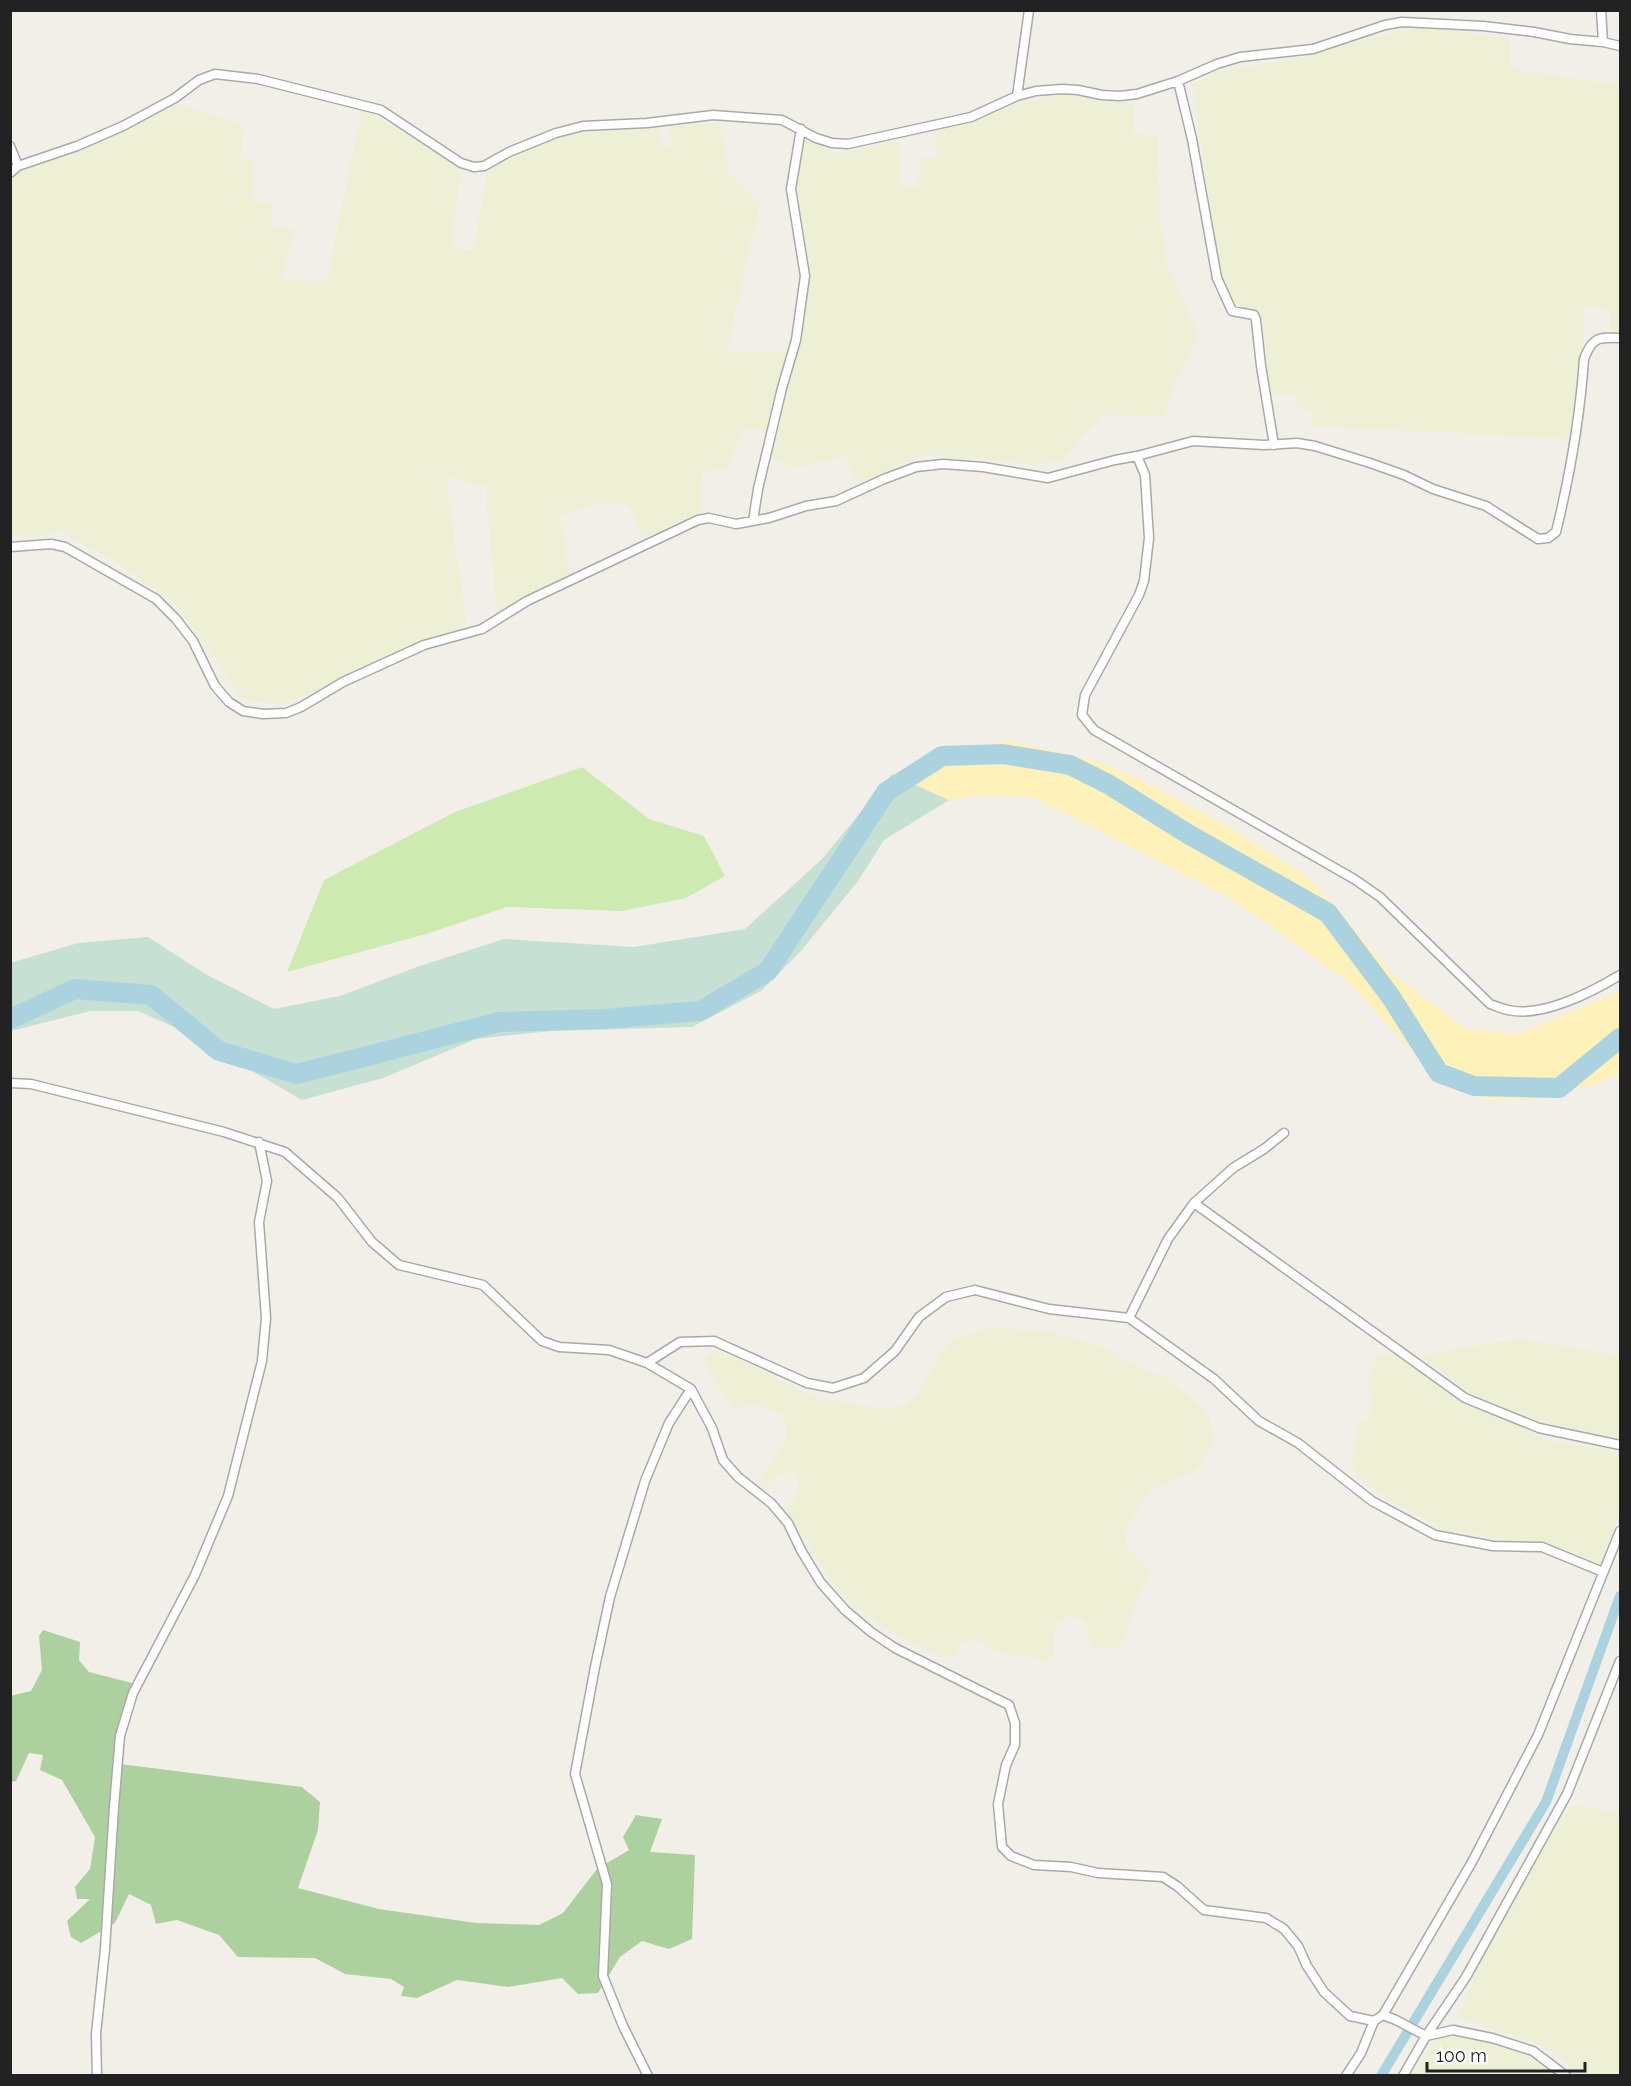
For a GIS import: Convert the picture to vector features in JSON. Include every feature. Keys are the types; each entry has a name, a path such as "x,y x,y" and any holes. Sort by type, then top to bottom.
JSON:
{"street":[{"path":"1017,96 1029,10"},
{"path":"1601,10 1603,42"},
{"path":"10,173 18,166 77,146 123,126 175,98 199,80 215,74 258,79 381,110 461,164 474,167 484,166 509,152 556,133 583,126 646,123 713,115 782,120 816,138 832,143 848,144 971,117 1017,96 1036,91 1062,89 1120,96 1137,94 1240,57 1313,49 1384,25 1402,22 1483,26 1620,46"},
{"path":"1178,81 1192,139 1217,278 1232,312 1254,315 1256,320 1274,445"},
{"path":"753,521 758,489 796,340 804,276 791,189 801,129"},
{"path":"10,146 18,166"},
{"path":"10,547 51,544 65,547 156,599 193,641 215,686 229,702 243,711 263,714 286,713 301,707 343,682 424,645 482,629 527,601 698,520 709,518 736,524 769,518 806,506 836,501 916,467 943,464 983,467 1048,478 1193,441 1274,445 1297,443 1370,462 1433,489 1486,506 1538,539 1548,538 1556,532 1560,514 1577,424 1584,359 1594,340 1602,337 1620,338"},
{"path":"1137,456 1145,475 1149,538 1148,562 1139,595 1085,695 1082,715 1094,730 1354,879 1380,897 1490,1004 1509,1011 1543,1009 1601,986 1620,975"},
{"path":"10,1083 31,1084 224,1132 285,1152 338,1198 372,1242 399,1265 483,1285 509,1307 542,1341 559,1347 609,1350 647,1364 691,1389 712,1428 723,1460 738,1477 771,1503 788,1523 821,1583 845,1610 895,1648 1009,1705 1015,1723 1015,1745 1006,1765 998,1804 1002,1846 1011,1856 1034,1865 1071,1867 1098,1873 1163,1877 1204,1910 1266,1918 1284,1929 1298,1946 1307,1966 1324,1992 1350,2016 1374,2021"},
{"path":"1129,1318 1168,1239 1194,1203 1233,1168 1264,1149 1284,1133"},
{"path":"96,2076 96,2034 105,1948 120,1736 133,1693 195,1575 228,1496 262,1361 266,1318 259,1222 267,1182 259,1142"},
{"path":"1194,1203 1465,1398 1539,1428 1620,1445"},
{"path":"647,1364 680,1342 714,1341 807,1383 833,1388 864,1378 895,1352 919,1317 946,1297 975,1290 1048,1309 1129,1318 1214,1379 1259,1421 1298,1443 1372,1501 1435,1534 1493,1546 1542,1547 1603,1572"},
{"path":"648,2076 623,2026 603,1976 607,1884 575,1774 610,1597 645,1481 669,1423 691,1389"},
{"path":"1346,2076 1365,2045 1374,2021 1383,2015 1472,1862 1538,1735 1620,1531"},
{"path":"1403,2076 1426,2036 1466,1977 1567,1794 1617,1679 1620,1661"},
{"path":"1383,2015 1426,2036 1453,2030 1492,2038 1533,2051 1566,2076"}],"green space":[{"path":"1423,27 1509,39 1511,66 1523,71 1620,85 1620,333 1610,332 1610,308 1584,307 1584,339 1571,439 1312,426 1312,413 1297,407 1296,395 1268,394 1264,327 1255,309 1233,307 1223,279 1215,239 1192,84 1216,72 1296,59 1353,42"},
{"path":"1060,95 1134,104 1133,133 1158,136 1160,221 1168,268 1199,334 1173,389 1164,417 1099,414 1101,416 1061,462 1023,463 922,455 858,484 846,456 794,468 775,460 762,429 743,430 727,469 701,473 701,513 643,539 629,505 600,504 559,515 570,574 497,612 485,486 446,477 467,626 282,705 244,700 206,645 173,603 120,565 58,530 35,538 11,536 10,182 15,173 179,104 244,126 240,159 253,161 252,201 274,203 270,226 294,230 281,278 327,280 362,108 462,167 451,247 474,251 488,168 577,130 617,126 658,128 664,148 674,145 670,127 719,122 729,174 760,203 726,353 790,351 780,396 785,396 806,298 808,270 797,181 804,136 838,154 899,140 899,185 918,187 921,158 937,157 935,130 972,121 1018,103"},
{"path":"582,767 649,819 704,836 725,876 686,898 622,911 507,907 426,934 287,972 324,880 455,812"},
{"path":"892,774 949,800 884,840 858,881 801,951 761,991 692,1027 551,1031 476,1039 383,1078 302,1100 181,1030 138,1011 90,1011 11,1031 10,963 78,943 148,937 207,975 274,1009 340,996 417,967 504,939 634,947 745,929 822,859"},
{"path":"989,1328 1047,1331 1107,1348 1136,1366 1168,1379 1197,1402 1209,1416 1213,1442 1199,1466 1193,1472 1153,1489 1137,1509 1125,1531 1128,1549 1147,1567 1148,1576 1133,1608 1123,1641 1118,1648 1092,1647 1085,1622 1070,1616 1058,1622 1053,1655 1048,1661 997,1652 981,1642 973,1641 958,1646 956,1654 941,1657 885,1628 839,1593 785,1508 796,1497 799,1481 795,1471 779,1475 767,1485 759,1480 786,1441 785,1422 780,1413 751,1404 737,1410 729,1403 703,1360 713,1350 733,1356 819,1399 892,1410 916,1397 940,1355 954,1338"},
{"path":"1517,1339 1620,1355 1620,1441 1603,1439 1564,1426 1533,1421 1474,1396 1420,1355"},
{"path":"1388,1353 1404,1361 1463,1401 1503,1417 1552,1442 1593,1447 1620,1454 1620,1514 1601,1567 1576,1553 1552,1545 1447,1531 1390,1501 1362,1481 1350,1463 1360,1423 1368,1419 1372,1406 1367,1385 1378,1356"},
{"path":"43,1630 80,1642 79,1660 89,1672 132,1683 112,1763 302,1787 320,1802 318,1830 298,1888 379,1909 476,1923 539,1925 563,1913 597,1869 629,1850 623,1837 636,1815 662,1819 650,1852 695,1855 692,1939 669,1949 642,1941 620,1957 598,1993 578,1994 562,1978 508,1987 457,1980 417,1998 401,1996 404,1987 391,1979 345,1974 315,1958 238,1957 219,1935 177,1920 156,1924 151,1905 129,1894 115,1923 81,1943 71,1937 67,1921 90,1899 77,1899 75,1887 90,1869 95,1837 62,1780 40,1770 43,1755 29,1753 16,1781 11,1782 10,1696 31,1691 42,1670 39,1636"},
{"path":"1577,1804 1611,1813 1620,1810 1620,2075 1578,2075 1560,2057 1532,2041 1457,2018 1486,1949 1540,1849 1561,1816"},
{"path":"1456,2034 1489,2039 1541,2064 1556,2075 1413,2076 1438,2037"}],"sand":[{"path":"1007,740 1096,761 1141,780 1225,825 1305,875 1342,914 1391,973 1466,1029 1519,1034 1620,991 1620,1073 1596,1084 1537,1099 1490,1100 1460,1090 1416,1055 1347,981 1228,897 1033,797 977,795 949,800 892,774"}],"waterway":[{"path":"10,1019 75,989 151,995 219,1051 297,1074 499,1022 604,1019 700,1011 768,971 886,792 942,756 1003,754 1070,765 1108,784 1188,834 1328,913 1391,997 1439,1073 1474,1086 1559,1088 1620,1038"},
{"path":"1381,2076 1546,1802 1620,1596"}]}
